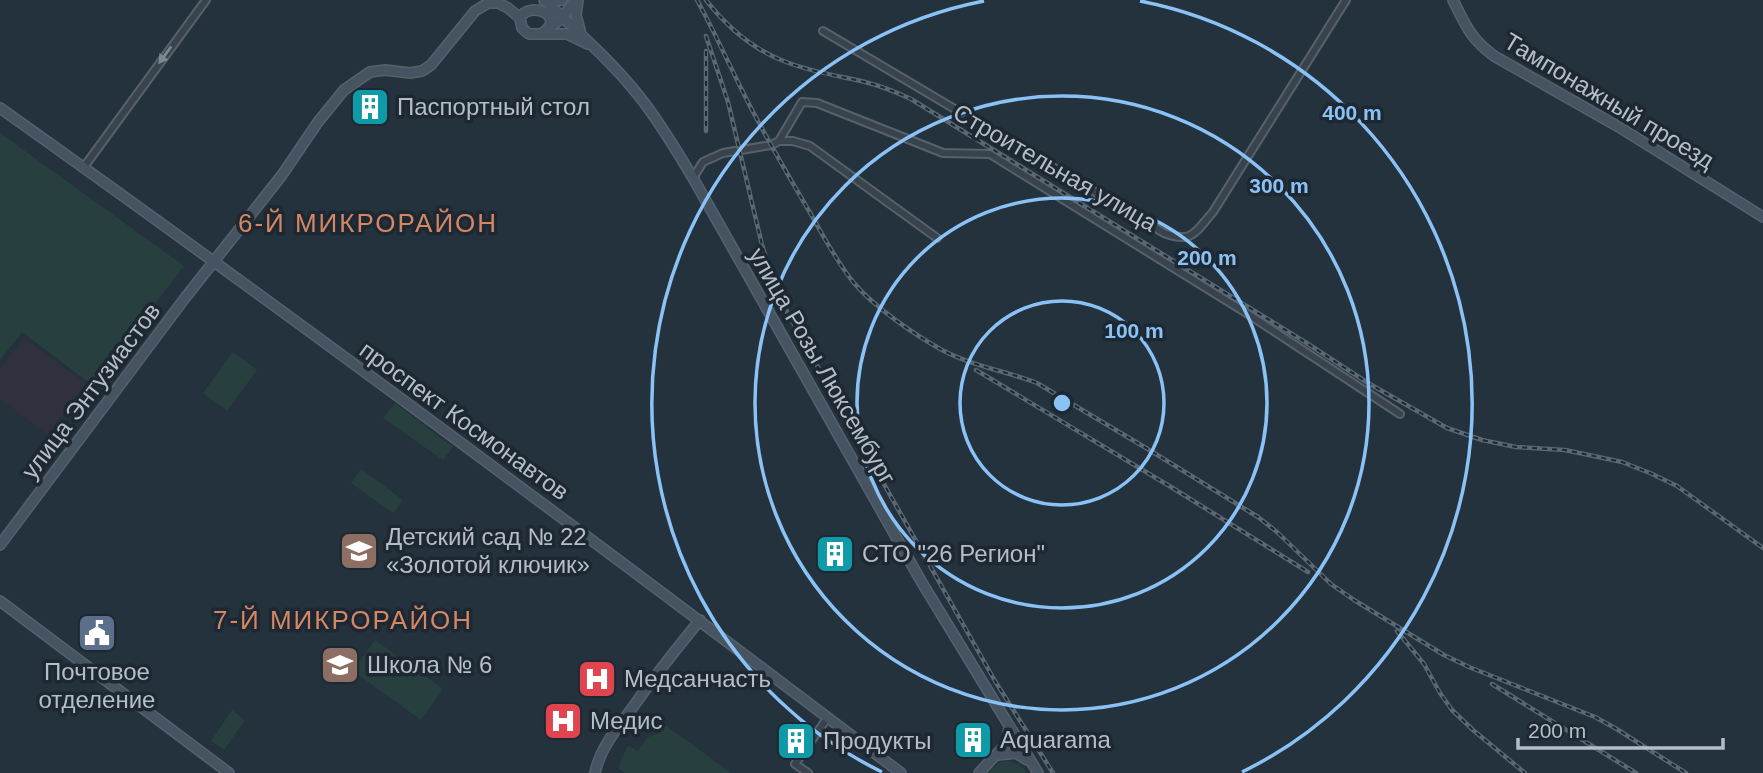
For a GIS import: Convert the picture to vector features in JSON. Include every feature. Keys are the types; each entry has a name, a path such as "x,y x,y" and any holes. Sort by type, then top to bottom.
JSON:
{"main road":[{"path":"562,0 536,2 526,6 520,17 521,26 533,35 543,32 563,17 577,0"},
{"path":"577,0 576,19 582,34"},
{"name":"Тампонажный проезд","path":"1453,0 1478,44 1494,56 1619,127 1763,217"},
{"path":"490,1 502,4 520,17"},
{"name":"улица Энтузиастов","path":"0,545 344,90 370,72 422,71 436,61 475,11 490,1"},
{"path":"536,2 548,11 551,20 543,32"},
{"path":"520,17 536,2"},
{"name":"улица Розы Люксембург","path":"536,2 563,17 582,34 639,96 658,121 921,581 1035,770"},
{"path":"543,32 567,34 593,47"},
{"name":"проспект Космонавтов","path":"0,108 214,261 700,620 901,773"},
{"path":"0,601 229,773"},
{"path":"595,773 608,742 700,620"},
{"path":"979,773 1006,744 1009,726"},
{"path":"996,755 1016,753 1035,770"}],"street":[{"path":"84,167 205,0"},
{"name":"Строительная улица","path":"823,32 1164,233 1179,239 1193,235 1213,212 1346,0"},
{"path":"779,141 802,102 817,103 943,153 990,154 1248,313 1400,414"},
{"path":"693,178 703,162 723,153 771,145 779,141 793,141 810,146 937,239"},
{"path":"808,773 795,764 828,717"}],"shaded area":[{"path":"24,338 86,383 48,434 0,399 0,370"}],"green space":[{"path":"0,133 184,266 92,385 22,332 0,360"},
{"path":"233,352 257,370 227,411 203,393"},
{"path":"395,403 453,447 443,460 383,418"},
{"path":"361,469 403,500 393,513 351,483"},
{"path":"375,640 443,689 421,720 353,671"},
{"path":"232,710 245,720 224,750 211,741"},
{"path":"653,716 731,773 626,773 619,769 628,746 638,751 648,737 662,732 648,722"},
{"path":"1006,761 1018,764 1026,773 988,773 999,763"}],"railway":[{"path":"697,0 759,123 830,248 854,283 884,311 942,350 1037,383 1151,451 1258,517 1331,584 1444,655 1595,717 1686,773"},
{"path":"706,0 742,37 774,57 806,68 877,85 911,99 1368,383 1447,428 1482,440 1516,447 1565,450 1622,462 1677,486 1763,548"},
{"path":"706,36 728,102 762,245 788,314 995,681 1053,773"},
{"path":"706,51 706,131"},
{"path":"976,370 1308,572"},
{"path":"1397,631 1424,664 1452,710 1525,773"},
{"path":"1492,684 1636,773"}],"place":[{"name":"Паспортный стол","path":"370,107"},
{"name":"Детский сад № 22 «Золотой ключик»","path":"359,551"},
{"name":"СТО \"26 Регион\"","path":"835,554"},
{"name":"Почтовое отделение","path":"97,633"},
{"name":"Школа № 6","path":"340,665"},
{"name":"Медсанчасть","path":"597,679"},
{"name":"Медис","path":"563,721"},
{"name":"Aquarama","path":"973,740"},
{"name":"Продукты","path":"796,741"}],"district":[{"name":"6-Й МИКРОРАЙОН","path":"368,223"},
{"name":"7-Й МИКРОРАЙОН","path":"343,620"}]}
